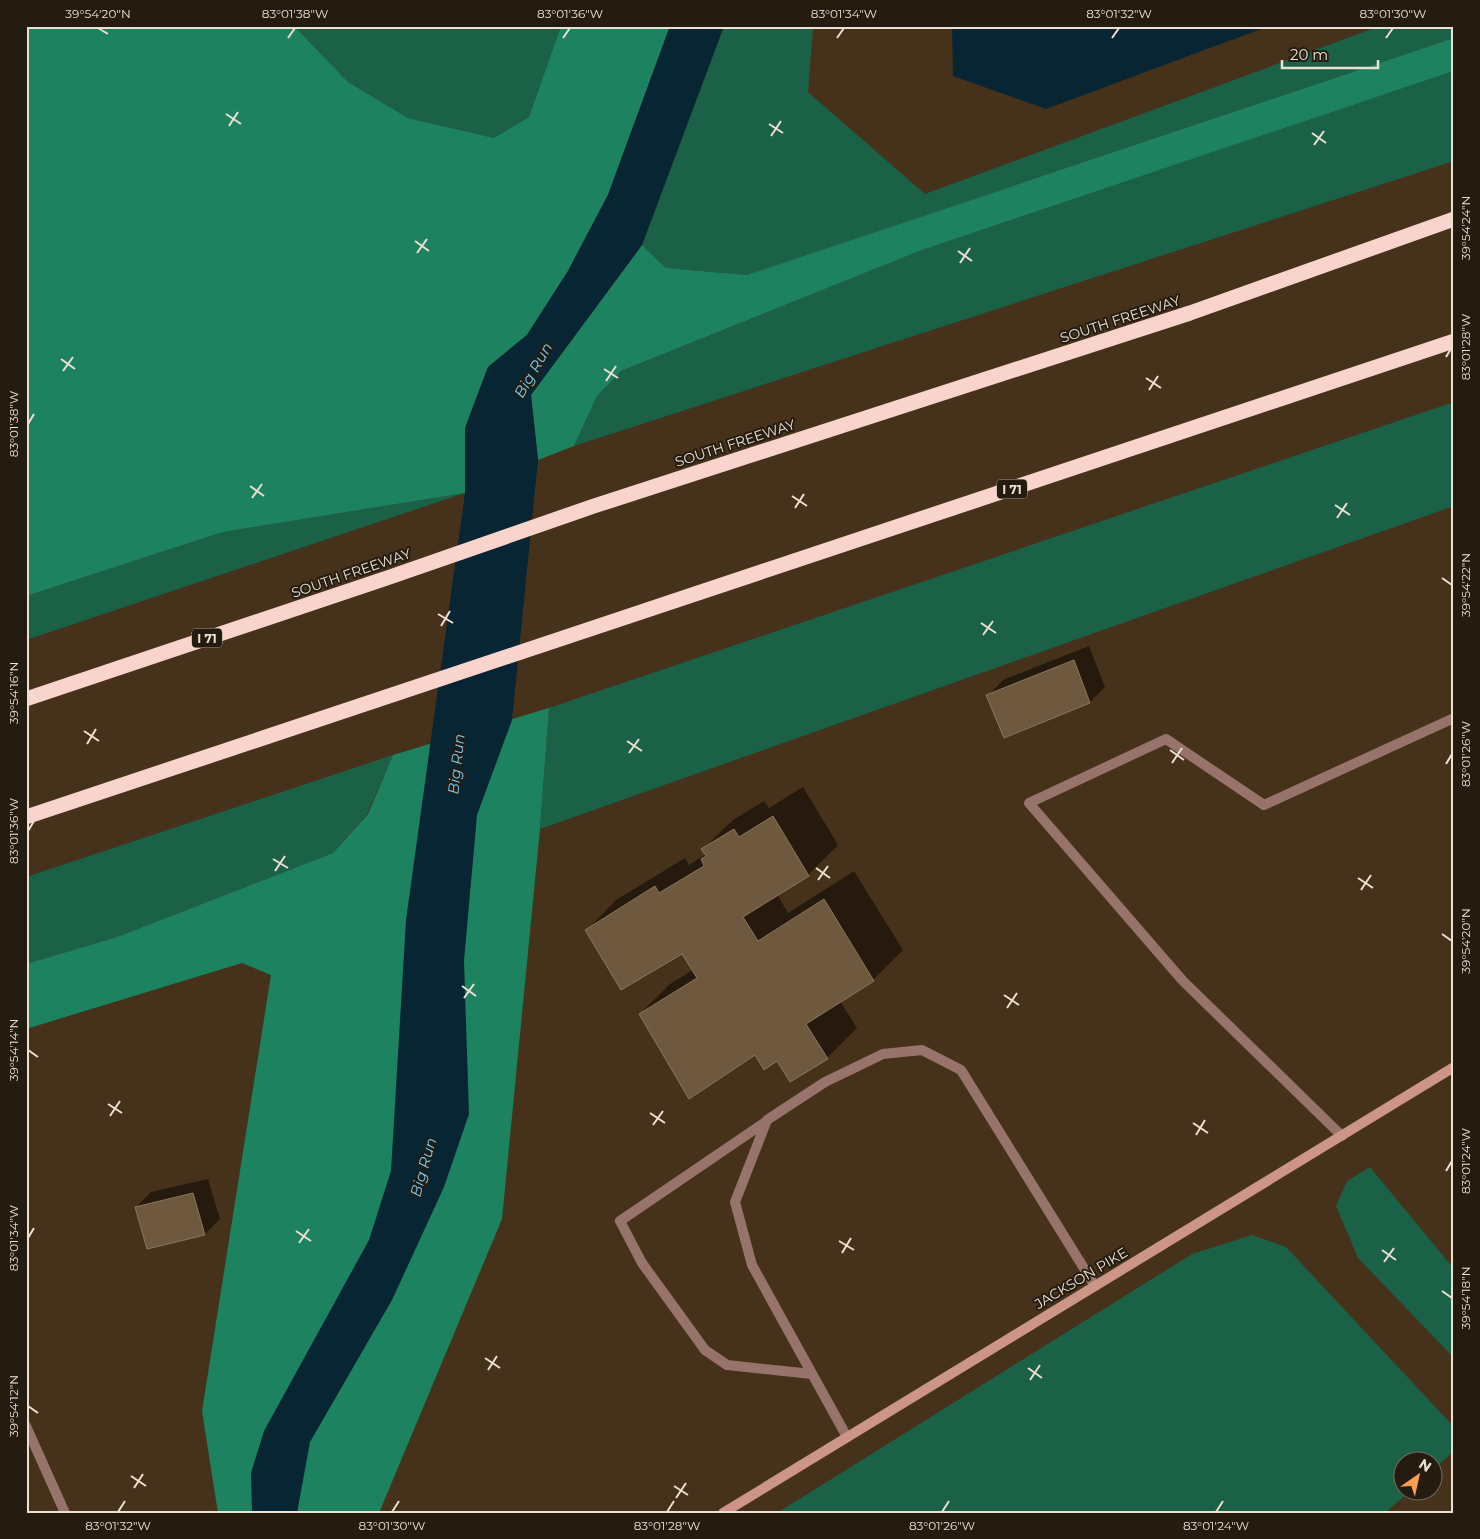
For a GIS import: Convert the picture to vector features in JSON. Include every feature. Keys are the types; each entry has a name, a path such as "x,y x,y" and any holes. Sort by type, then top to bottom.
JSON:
{"highway":[{"name":"SOUTH FREEWAY","path":"26,699 387,578 594,506 1180,316 1454,219"},
{"name":"I 71","path":"26,817 365,706 569,636 1454,342"}],"main road":[{"name":"JACKSON PIKE","path":"723,1513 1454,1067"}],"lane":[{"path":"1342,1136 1183,980 1029,803 1166,739 1264,805 1454,718"},
{"path":"812,1374 728,1365 705,1350 642,1263 620,1221 825,1082 883,1054 922,1050 961,1070 1095,1286"},
{"path":"767,1120 735,1202 752,1266 847,1437"},
{"path":"26,1426 65,1513"}],"green space":[{"path":"26,26 294,26 348,82 408,118 494,138 529,117 561,26 670,26 608,195 568,271 527,335 488,367 465,428 465,493 223,532 26,596"},
{"path":"294,26 561,26 529,117 494,138 408,118 348,82"},
{"path":"724,26 813,26 808,92 925,194 1380,26 1454,26 1454,38 747,275 666,268 642,245"},
{"path":"1454,38 1454,71 922,250 621,371 597,396 574,446 538,460 531,395 642,245 666,268 747,275"},
{"path":"1454,71 1454,161 574,446 597,396 621,371 922,250"},
{"path":"1454,402 1454,506 540,829 549,708"},
{"path":"465,493 26,640 26,596 223,532"},
{"path":"549,708 540,829 502,1219 379,1513 218,1513 202,1411 271,975 242,963 26,1029 26,964 117,937 333,853 368,814 393,755"},
{"path":"393,755 367,814 333,853 117,937 26,964 26,877"},
{"path":"1370,1167 1454,1269 1454,1358 1358,1258 1336,1206 1347,1181"},
{"path":"1252,1235 1286,1247 1454,1427 1454,1451 1442,1462 1442,1452 1392,1452 1392,1502 1398,1502 1385,1513 777,1513 1192,1254"}],"water":[{"name":"Big Run","path":"670,26 724,26 642,245 531,395 538,460 512,720 477,815 464,961 469,1114 444,1187 392,1300 310,1442 297,1513 252,1513 251,1473 264,1431 369,1240 391,1171 406,920 465,493 465,428 488,367 527,335 568,271 608,195"},
{"path":"952,26 1269,26 1046,109 953,76"}],"building":[{"path":"1074,660 1090,703 1004,738 986,695"},
{"path":"773,816 809,876 743,917 758,941 824,899 874,981 806,1024 828,1059 790,1082 777,1061 764,1070 755,1055 689,1099 639,1014 697,978 682,954 621,990 585,930 655,886 659,893 704,866 701,859 706,856 701,849 734,829 739,837"},
{"path":"193,1193 205,1235 147,1249 135,1207"}]}
